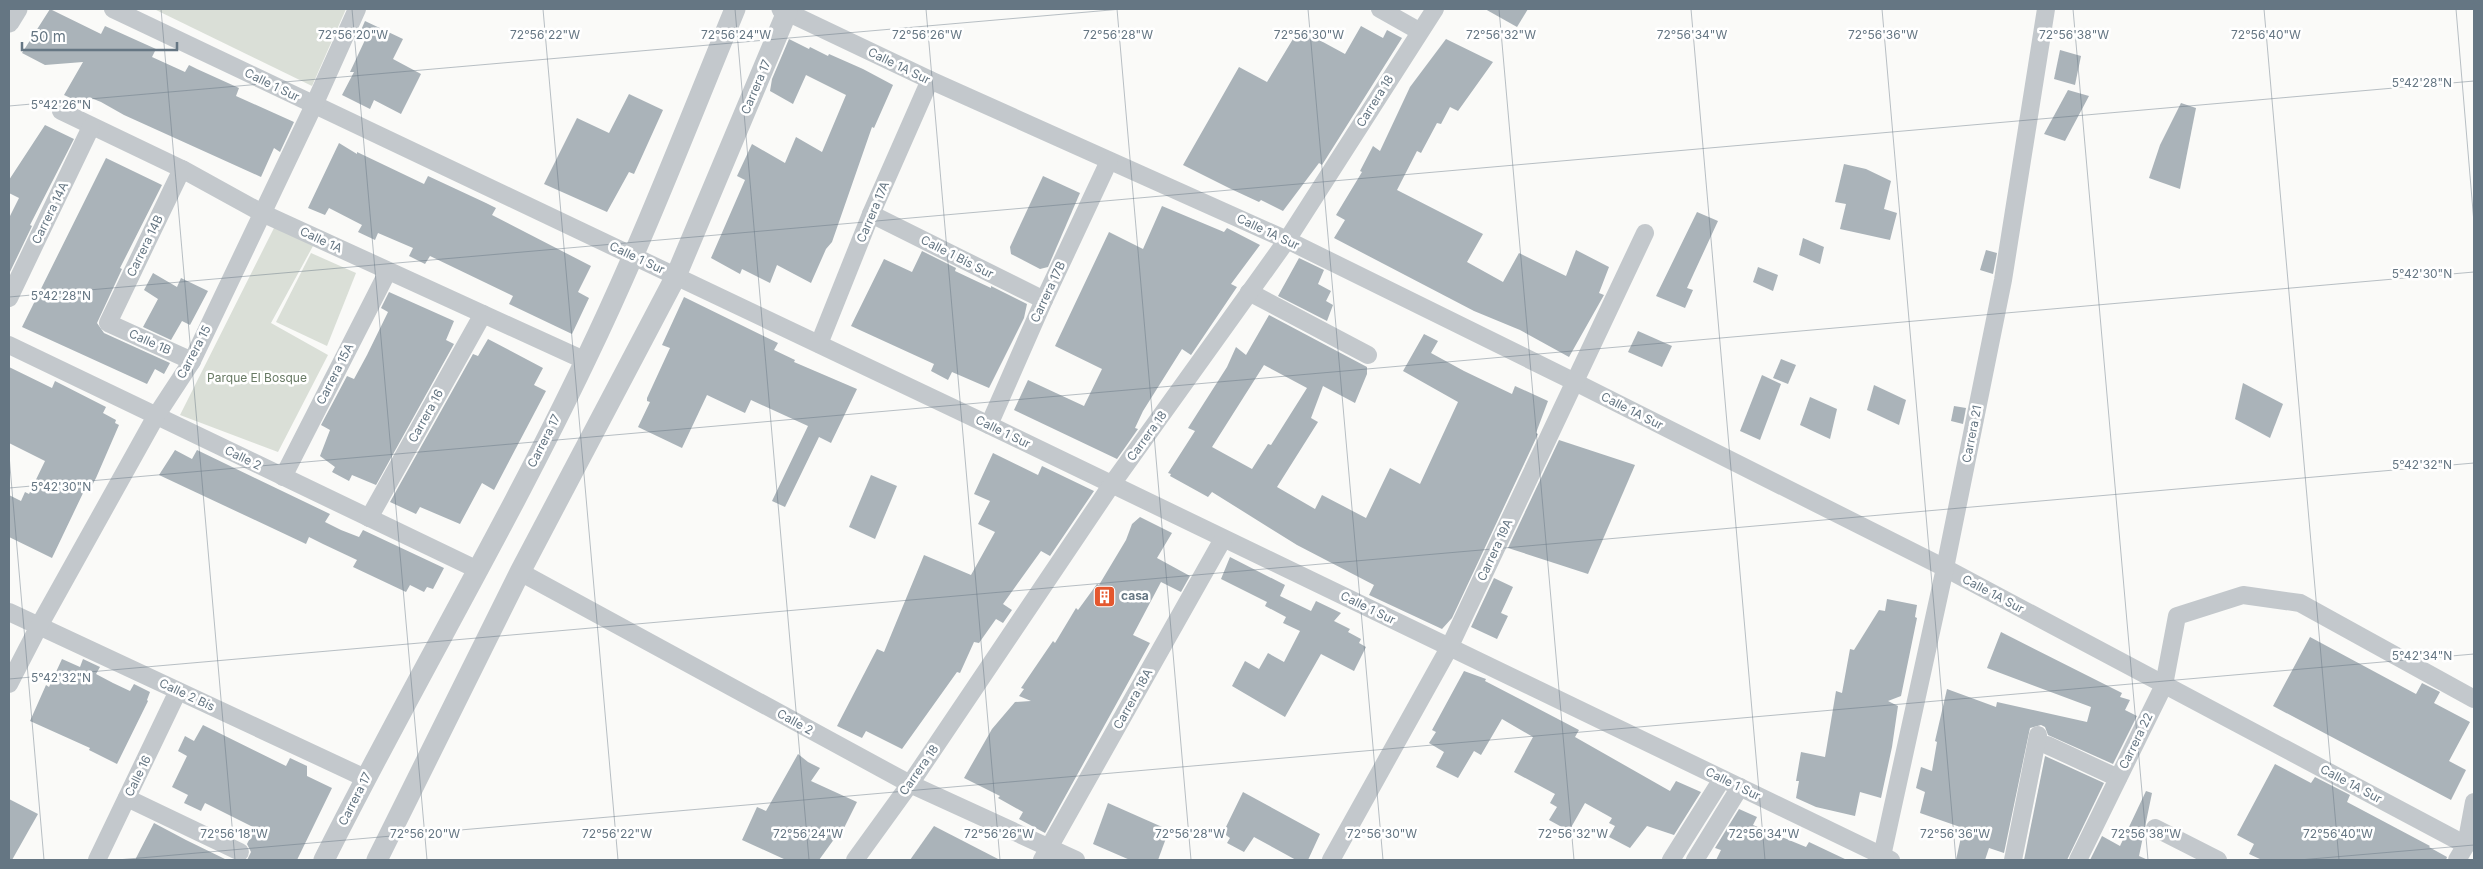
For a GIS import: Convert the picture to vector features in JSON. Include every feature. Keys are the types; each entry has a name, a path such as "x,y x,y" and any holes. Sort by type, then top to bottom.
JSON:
{"street":[{"path":"9,22 17,9"},
{"name":"Calle 1 Sur","path":"112,9 1112,484 1222,539 1887,858"},
{"name":"Carrera 15","path":"9,684 38,626 156,416 192,361 314,105 357,9"},
{"name":"Carrera 17","path":"324,860 365,778 478,570 586,361 633,257 735,9"},
{"path":"1380,9 1419,31"},
{"name":"Carrera 18","path":"855,860 910,784 1112,484 1287,240 1419,31 1435,9"},
{"name":"Carrera 21","path":"1887,858 2003,280 2046,9"},
{"name":"Carrera 17","path":"378,860 520,572 676,276 785,10"},
{"name":"Calle 1A Sur","path":"785,10 930,80 1287,240 1575,382 1945,568 2164,685 2462,853"},
{"name":"Carrera 17A","path":"819,344 871,214 930,80"},
{"name":"Calle 1A","path":"61,112 182,169 262,213 586,361"},
{"name":"Carrera 14A","path":"9,298 91,127"},
{"name":"Carrera 17B","path":"988,425 1109,161"},
{"name":"Carrera 14B","path":"108,323 182,169"},
{"name":"Calle 1 Bis Sur","path":"871,214 1044,300"},
{"name":"Carrera 19A","path":"1331,860 1449,648 1645,233"},
{"name":"Carrera 15A","path":"283,477 388,271"},
{"path":"1250,292 1368,355"},
{"name":"Carrera 16","path":"369,518 483,314"},
{"name":"Calle 1B","path":"108,323 192,361"},
{"name":"Calle 2","path":"9,345 478,570"},
{"name":"Carrera 18A","path":"1046,854 1222,539"},
{"name":"Calle 2","path":"520,572 910,784 1046,854 1076,860"},
{"name":"Carrera 22","path":"2078,860 2164,685 2177,616 2244,595 2300,604 2474,699"},
{"name":"Calle 2 Bis","path":"9,612 365,778"},
{"name":"Calle 16","path":"97,860 178,691"},
{"path":"2012,860 2042,740 2118,778"},
{"path":"1671,860 1722,779"},
{"path":"1695,860 1740,787"},
{"path":"127,798 240,852"},
{"path":"2462,853 2474,802"},
{"path":"2155,828 2218,860"}],"green space":[{"path":"154,9 346,9 312,86"},
{"name":"Parque El Bosque","path":"275,226 313,246 271,323 328,355 278,452 180,415"},
{"path":"311,253 356,273 327,346 276,322"}],"building":[{"path":"50,9 101,34 105,26 156,49 152,57 185,72 189,65 239,88 236,96 294,122 280,152 274,148 261,177 124,115 101,102 91,98 88,106 64,95 83,62 45,65 22,53"},
{"path":"1485,9 1528,9 1517,27"},
{"path":"365,21 403,39 393,59 421,74 401,114 374,100 370,109 342,95 354,72 350,72 365,40 358,37"},
{"path":"1361,26 1383,38 1387,30 1402,38 1322,165 1319,163 1283,211 1261,200 1259,202 1183,165 1239,67 1267,82 1299,29 1345,54"},
{"path":"789,39 809,49 810,47 828,56 829,54 863,69 893,85 874,128 872,127 832,242 826,249 811,283 777,265 770,283 742,269 740,274 711,258 745,180 737,176 752,144 785,163 796,137 822,152 846,95 806,75 793,104 770,91 772,79"},
{"path":"1446,39 1493,62 1458,111 1450,107 1441,124 1437,123 1421,153 1417,151 1397,190 1483,234 1467,262 1503,282 1519,253 1566,276 1576,250 1609,267 1599,293 1604,295 1569,357 1520,330 1474,311 1334,238 1345,220 1336,215 1362,172 1360,171 1373,146 1380,151 1410,87"},
{"path":"2060,50 2081,56 2075,85 2054,79"},
{"path":"2068,90 2089,96 2065,141 2044,134"},
{"path":"629,94 663,110 634,174 629,172 607,212 544,184 577,118 609,133"},
{"path":"2181,103 2196,108 2180,189 2149,178 2160,145"},
{"path":"45,125 74,139 30,225 32,226 9,274 9,218 19,198 9,193 9,180"},
{"path":"339,143 357,154 357,152 424,184 428,176 486,203 496,208 492,215 591,266 578,292 589,298 572,334 509,304 513,296 430,256 425,264 409,256 413,248 378,233 375,240 358,232 362,225 329,208 325,215 308,208"},
{"path":"106,158 162,185 120,268 122,269 97,323 104,333 170,363 164,374 155,369 147,384 22,327"},
{"path":"1844,164 1866,169 1891,181 1884,209 1897,213 1890,240 1840,229 1846,204 1835,202"},
{"path":"1043,176 1080,193 1048,267 1040,269 1011,254 1010,247"},
{"path":"1162,206 1224,232 1227,228 1260,245 1231,284 1237,287 1191,355 1182,349 1143,411 1135,428 1138,429 1117,459 1014,410 1028,380 1084,406 1102,369 1055,346 1109,232 1143,249"},
{"path":"1697,212 1718,221 1687,288 1693,290 1685,308 1656,296"},
{"path":"1803,238 1824,247 1820,264 1799,255"},
{"path":"1986,250 1997,253 1993,274 1980,270"},
{"path":"922,251 956,268 955,271 1027,304 1024,318 989,388 952,372 948,380 931,371 934,364 851,326 884,259 912,272"},
{"path":"1299,258 1324,270 1318,284 1331,291 1326,301 1333,305 1327,321 1278,296"},
{"path":"1758,267 1778,275 1773,291 1753,282"},
{"path":"153,273 177,287 181,278 208,291 190,325 182,321 171,340 143,327 158,299 144,290"},
{"path":"389,292 454,321 446,340 454,344 376,485 352,475 349,481 332,472 335,467 320,456 330,430 321,425 347,376 354,379 367,355 388,312 381,308"},
{"path":"684,297 778,343 774,350 795,360 794,362 857,389 831,443 819,437 785,507 772,501 808,426 751,400 745,413 707,395 682,448 638,427 650,402 647,401 647,398 670,348 662,345"},
{"path":"1269,315 1367,367 1367,374 1355,403 1323,386 1311,418 1318,422 1277,487 1315,509 1322,495 1366,518 1390,468 1420,484 1458,402 1403,371 1424,334 1438,341 1431,353 1464,371 1512,394 1515,386 1548,401 1536,433 1538,434 1452,618 1442,629 1369,595 1374,585 1297,545 1212,492 1208,497 1170,476 1171,474 1168,473 1195,431 1188,428 1227,367 1236,347 1246,355","holes":["1264,365 1307,388 1271,445 1268,444 1252,469 1212,447"]},
{"path":"1638,331 1672,346 1662,367 1628,352"},
{"path":"488,339 543,368 534,385 546,391 494,490 482,483 460,524 420,507 416,514 390,502 473,354 478,356"},
{"path":"1781,359 1796,365 1788,384 1773,378"},
{"path":"9,367 52,388 55,381 106,407 103,413 116,420 115,423 119,425 96,478 88,493 84,491 52,558 9,537 9,495 21,501 25,492 29,494 45,461 9,443"},
{"path":"1762,375 1781,384 1760,440 1740,431"},
{"path":"2243,383 2283,404 2270,438 2235,419"},
{"path":"1874,385 1906,400 1899,425 1867,410"},
{"path":"1810,397 1837,409 1830,439 1800,425"},
{"path":"1954,406 1966,408 1963,424 1951,421"},
{"path":"1559,440 1635,465 1588,574 1508,548"},
{"path":"175,450 192,459 197,450 330,514 325,522 341,530 359,537 363,530 444,568 433,589 427,587 424,592 410,585 406,592 353,567 357,560 309,537 306,544 159,475"},
{"path":"993,453 1038,475 1042,466 1094,491 1050,556 1041,551 1003,604 1012,610 1003,623 996,619 979,643 974,642 960,673 957,672 902,749 866,731 862,738 837,726 877,649 884,652 924,555 971,575 995,532 978,524 990,501 974,494"},
{"path":"871,475 897,486 875,539 849,527"},
{"path":"1140,517 1172,533 1157,558 1190,576 1181,592 1161,582 1133,635 1150,643 1045,833 1019,819 1023,812 998,798 1000,796 964,778 992,729 1015,702 1031,701 1019,696 1024,689 1021,688 1053,641 1055,643 1076,608 1078,610 1097,584 1099,585 1126,540 1132,524"},
{"path":"1230,557 1285,585 1280,596 1311,611 1316,601 1341,613 1334,621 1350,629 1348,632 1361,639 1359,643 1366,647 1354,671 1321,654 1285,717 1232,686 1245,661 1259,669 1268,653 1284,662 1300,631 1283,623 1286,617 1265,606 1267,602 1221,579"},
{"path":"1494,578 1513,587 1501,613 1508,616 1497,639 1471,627"},
{"path":"1887,599 1917,605 1915,617 1917,618 1901,696 1888,701 1898,706 1892,747 1881,798 1860,792 1855,816 1816,807 1796,798 1799,781 1796,781 1801,752 1825,757 1836,691 1842,693 1850,649 1854,650 1879,610 1885,611"},
{"path":"2001,632 2122,693 2120,697 2130,700 2125,710 2137,716 2113,764 2048,735 2045,727 2041,725 2030,728 2004,853 1989,848 1985,860 1956,860 1963,828 1920,813 1925,792 1916,788 1921,767 1932,771 1937,742 1935,741 1947,689 1996,707 1997,702 2087,722 2091,707 1987,668"},
{"path":"2310,637 2416,694 2422,683 2440,692 2434,703 2470,722 2449,761 2466,770 2451,800 2273,706"},
{"path":"62,659 80,667 83,659 100,667 96,674 113,683 130,691 134,684 150,692 148,701 117,764 89,750 90,748 30,721 46,685 49,687"},
{"path":"1464,671 1486,679 1485,681 1579,730 1575,737 1670,791 1676,781 1701,792 1674,835 1647,826 1630,848 1609,837 1615,826 1609,823 1612,818 1585,803 1569,831 1549,820 1557,807 1550,803 1555,794 1514,772 1533,737 1502,719 1481,755 1474,751 1458,778 1436,767 1444,752 1429,743 1436,732 1432,730"},
{"path":"203,725 286,766 290,758 307,766 307,776 332,788 297,860 247,860 251,852 247,844 255,828 205,803 201,811 184,803 188,795 172,787 187,756 178,751 185,736 194,741"},
{"path":"798,754 820,768 811,781 857,802 842,832 840,831 819,860 786,860 742,840 757,807 766,811"},
{"path":"2045,756 2104,783 2067,860 2024,860"},
{"path":"2275,764 2311,783 2315,777 2350,795 2347,802 2430,846 2447,857 2446,860 2262,860 2249,854 2254,844 2237,835"},
{"path":"2146,791 2152,793 2139,856 2148,860 2090,860 2102,836 2120,846"},
{"path":"1243,792 1320,834 1308,860 1296,860 1254,837 1244,852 1227,843 1230,838 1223,833"},
{"path":"9,799 38,814 12,860 9,860"},
{"path":"1108,803 1169,830 1158,860 1130,860 1093,844"},
{"path":"1739,809 1757,817 1753,825 1806,847 1809,842 1847,860 1716,860 1721,850 1715,848"},
{"path":"154,823 186,840 227,860 135,860"},
{"path":"934,826 1000,860 910,860"}],"place":[{"name":"casa","path":"1105,596"}]}
